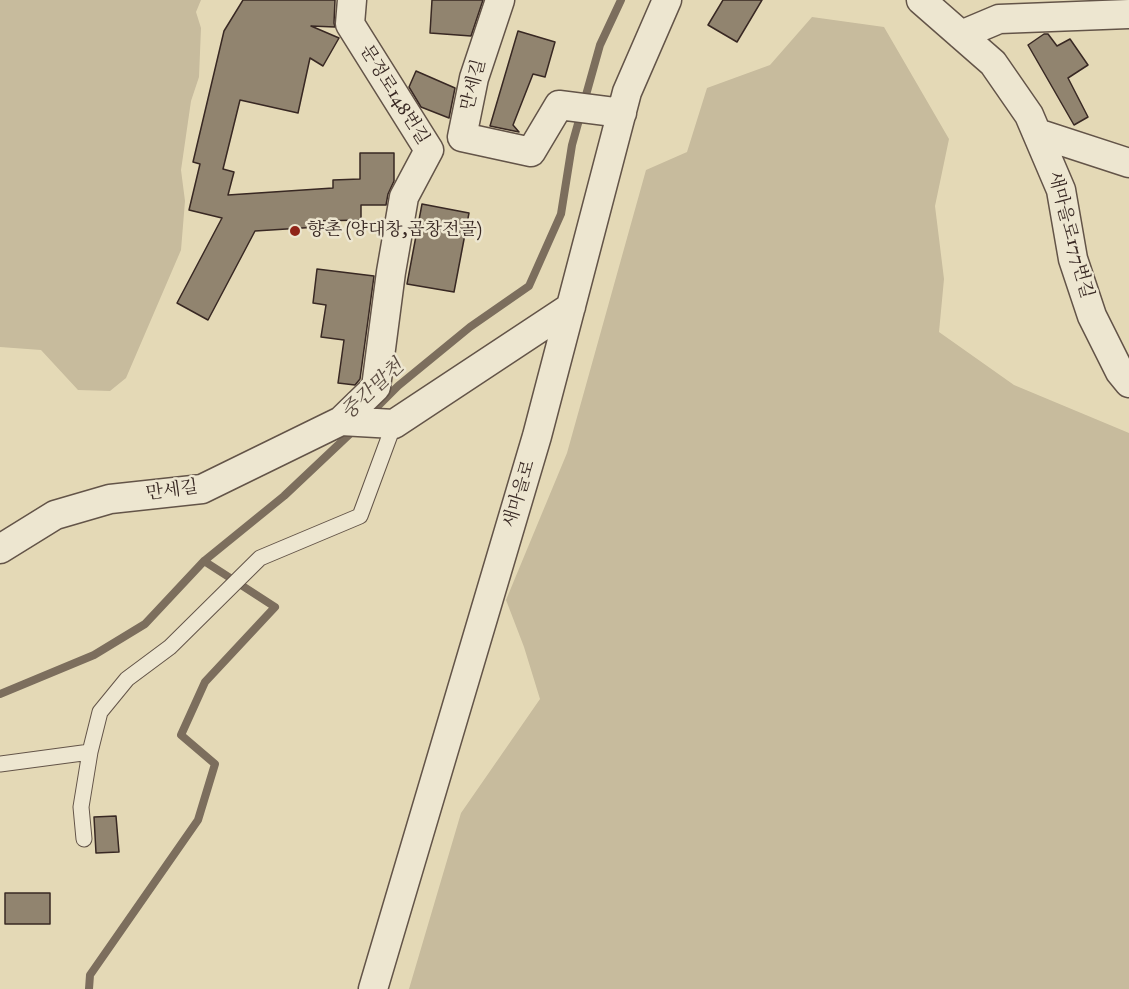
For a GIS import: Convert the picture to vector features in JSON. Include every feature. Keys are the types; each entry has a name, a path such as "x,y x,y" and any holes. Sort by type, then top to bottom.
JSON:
{"street":[{"name":"문정로148번길","path":"341,421 376,387 391,272 404,197 429,150 350,24 352,0"},
{"name":"만세길","path":"462,137 474,78 500,0"},
{"name":"새마을로","path":"373,989 537,436 571,307 610,111 627,92 667,0"},
{"name":"새마을로177번길","path":"921,0 993,63 1029,115 1060,190 1073,259 1092,316 1126,377"},
{"path":"961,35 999,19 1129,14"},
{"path":"429,150 462,137 531,152 559,105 610,111"},
{"path":"1037,133 1129,163"},
{"path":"341,421 394,424 571,307"},
{"name":"만세길","path":"0,549 55,515 110,498 202,489 341,421"}],"lane":[{"path":"84,839 81,807 90,752 100,712 127,680 170,647 260,558 360,516 394,424"},
{"path":"0,764 90,752"}],"shaded area":[{"path":"0,0 201,0 196,12 201,28 199,77 191,101 181,170 185,201 181,250 126,378 110,391 78,390 41,350 0,347"},
{"path":"812,17 884,27 949,139 935,206 944,279 939,332 1014,385 1129,433 1129,989 409,989 461,813 540,699 506,600 567,453 646,170 687,152 707,88 770,65"}],"building":[{"path":"243,0 335,0 335,27 311,26 339,38 323,66 310,58 298,113 240,100 223,169 234,172 228,195 333,188 333,180 360,179 360,153 394,153 394,181 386,205 361,205 361,220 318,221 318,227 255,231 208,320 177,303 222,218 189,210 200,164 193,162 224,31"},
{"path":"432,0 483,0 471,36 430,33"},
{"path":"723,0 762,0 737,42 708,25"},
{"path":"518,31 555,42 545,77 533,74 513,125 519,132 490,126"},
{"path":"1044,34 1048,34 1057,46 1070,39 1088,65 1068,78 1088,117 1074,125 1028,45"},
{"path":"416,71 455,88 449,118 421,107 409,87"},
{"path":"422,204 469,213 454,292 407,284"},
{"path":"317,269 374,276 360,379 355,385 338,383 344,340 321,337 326,305 313,303"},
{"path":"116,816 119,852 96,853 94,817"},
{"path":"5,893 50,893 50,924 5,924"}],"waterway":[{"name":"중간말천","path":"370,414 398,386 470,327 529,286 561,214 572,145 600,45 621,0"},
{"name":"중간말천","path":"0,694 94,655 145,624 204,561 284,496 355,429"},
{"path":"89,989 90,975 198,820 215,764 181,735 205,682 275,607 204,561"}],"place":[{"name":"향촌 (양대창,곱창전골)","path":"295,231"}]}
